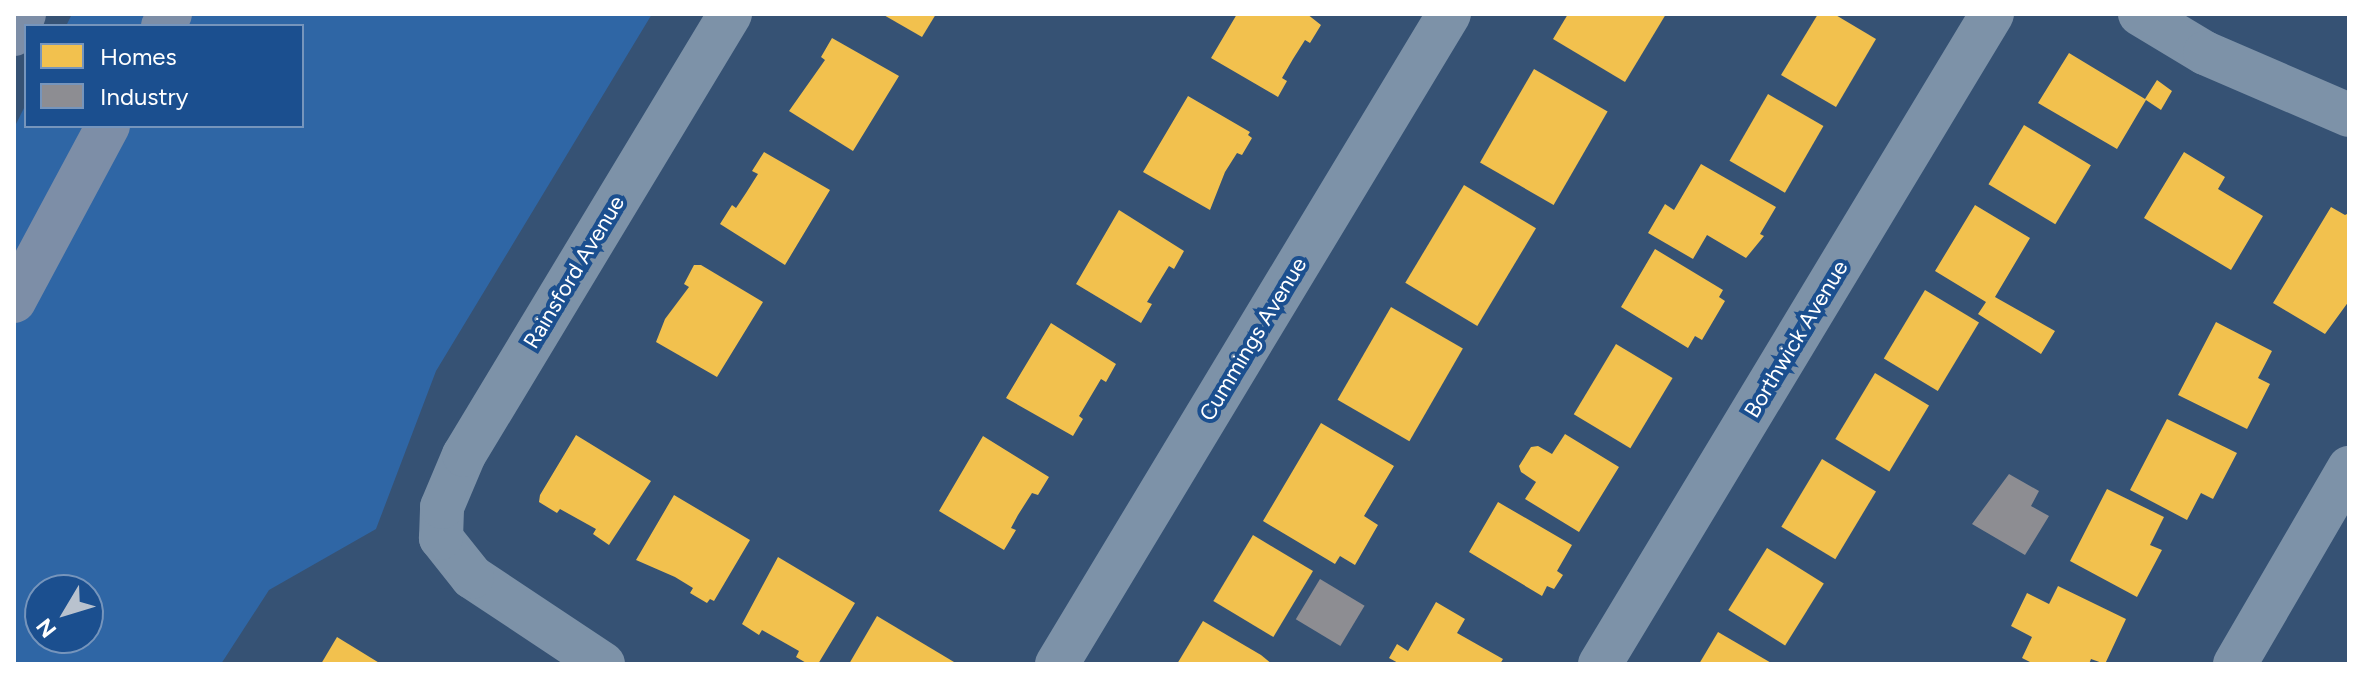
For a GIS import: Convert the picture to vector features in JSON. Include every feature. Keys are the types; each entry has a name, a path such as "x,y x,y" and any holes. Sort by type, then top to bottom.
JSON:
{"main road":[{"path":"14,34 24,14"},
{"path":"14,301 107,128"}],"street":[{"name":"Rainsford Avenue","path":"603,664 472,577 441,538 442,507 464,455 730,14"},
{"name":"Cummings Avenue","path":"1057,664 1449,14"},
{"name":"Borthwick Avenue","path":"1600,664 1992,14"},
{"path":"2140,14 2205,53 2349,115"},
{"path":"2235,664 2349,468"}],"shaded area":[{"path":"72,14 652,14 436,371 376,529 269,590 221,664 14,664 14,128 24,108 24,128 304,128 304,24 67,24"}],"building: Homes":[{"path":"882,14 936,14 922,37"},
{"path":"1237,14 1307,14 1321,25 1310,43 1305,40 1293,59 1282,78 1287,81 1278,97 1211,58"},
{"path":"1568,14 1666,14 1625,82 1553,39"},
{"path":"1818,14 1834,14 1876,39 1836,107 1781,75"},
{"path":"832,38 899,76 853,151 789,111 825,60 821,57"},
{"path":"2069,53 2145,99 2157,80 2172,91 2161,110 2146,100 2117,149 2038,103"},
{"path":"1534,69 1608,112 1554,205 1480,163"},
{"path":"1768,94 1823,126 1785,193 1730,161"},
{"path":"1188,96 1250,132 1248,135 1252,138 1242,155 1237,153 1225,172 1210,210 1143,172"},
{"path":"2024,125 2091,165 2055,224 1988,184"},
{"path":"764,152 830,190 785,265 720,224 732,205 736,208 758,174 752,171"},
{"path":"2184,152 2225,177 2218,189 2263,216 2231,270 2144,218"},
{"path":"1701,164 1776,207 1760,234 1764,236 1746,258 1707,235 1693,259 1648,233 1665,204 1674,210"},
{"path":"1464,185 1536,228 1477,326 1405,283"},
{"path":"1975,205 2030,238 1995,297 2055,331 2041,354 1978,314 1986,302 1935,271"},
{"path":"2331,207 2345,215 2349,213 2349,301 2325,334 2273,303"},
{"path":"1119,210 1184,251 1174,269 1169,266 1147,302 1152,304 1141,323 1076,284"},
{"path":"1655,249 1723,290 1719,297 1725,301 1702,340 1695,336 1688,348 1621,307"},
{"path":"694,265 701,265 763,302 717,377 656,342 665,319 689,287 684,284"},
{"path":"1925,290 1979,322 1938,391 1884,359"},
{"path":"1391,307 1463,348 1409,441 1338,400"},
{"path":"2216,322 2272,351 2258,378 2270,384 2247,429 2178,395"},
{"path":"1051,323 1116,364 1106,382 1101,379 1079,416 1083,419 1073,436 1006,398"},
{"path":"1616,344 1673,378 1630,448 1574,414"},
{"path":"1875,373 1929,405 1889,471 1835,439"},
{"path":"2167,419 2237,453 2213,499 2201,493 2187,520 2130,490"},
{"path":"1321,423 1394,466 1364,516 1378,525 1355,565 1340,556 1335,564 1263,521"},
{"path":"1565,434 1619,467 1579,532 1525,499 1536,482 1521,472 1519,466 1531,447 1538,446 1552,454"},
{"path":"576,435 651,481 609,545 593,534 596,529 560,509 557,513 539,502 540,495"},
{"path":"983,436 1049,477 1038,495 1032,493 1018,515 1011,528 1016,530 1004,550 939,511"},
{"path":"1822,459 1876,491 1835,559 1781,527"},
{"path":"2107,489 2164,517 2150,545 2162,550 2137,597 2070,561"},
{"path":"674,495 750,540 714,601 710,599 707,603 690,593 693,588 675,577 636,560"},
{"path":"1498,502 1572,545 1557,571 1563,575 1554,589 1547,586 1542,596 1469,552"},
{"path":"1253,535 1313,571 1273,637 1213,601"},
{"path":"1767,548 1824,584 1785,645 1728,610"},
{"path":"778,557 855,603 818,664 808,664 796,657 799,651 762,630 759,635 742,624"},
{"path":"2058,586 2126,619 2105,664 2091,659 2089,664 2034,664 2022,658 2032,637 2011,626 2027,593 2049,604"},
{"path":"1436,602 1465,619 1457,633 1503,659 1500,664 1400,664 1389,658 1397,644 1408,651"},
{"path":"877,616 954,662 953,664 849,664"},
{"path":"1203,621 1261,655 1272,664 1177,664"},
{"path":"1718,632 1773,664 1699,664"},
{"path":"337,637 381,664 321,664"}],"building: Industry":[{"path":"2009,474 2039,491 2031,506 2049,516 2025,555 1972,524"},
{"path":"1320,579 1365,606 1340,646 1296,619"}]}
